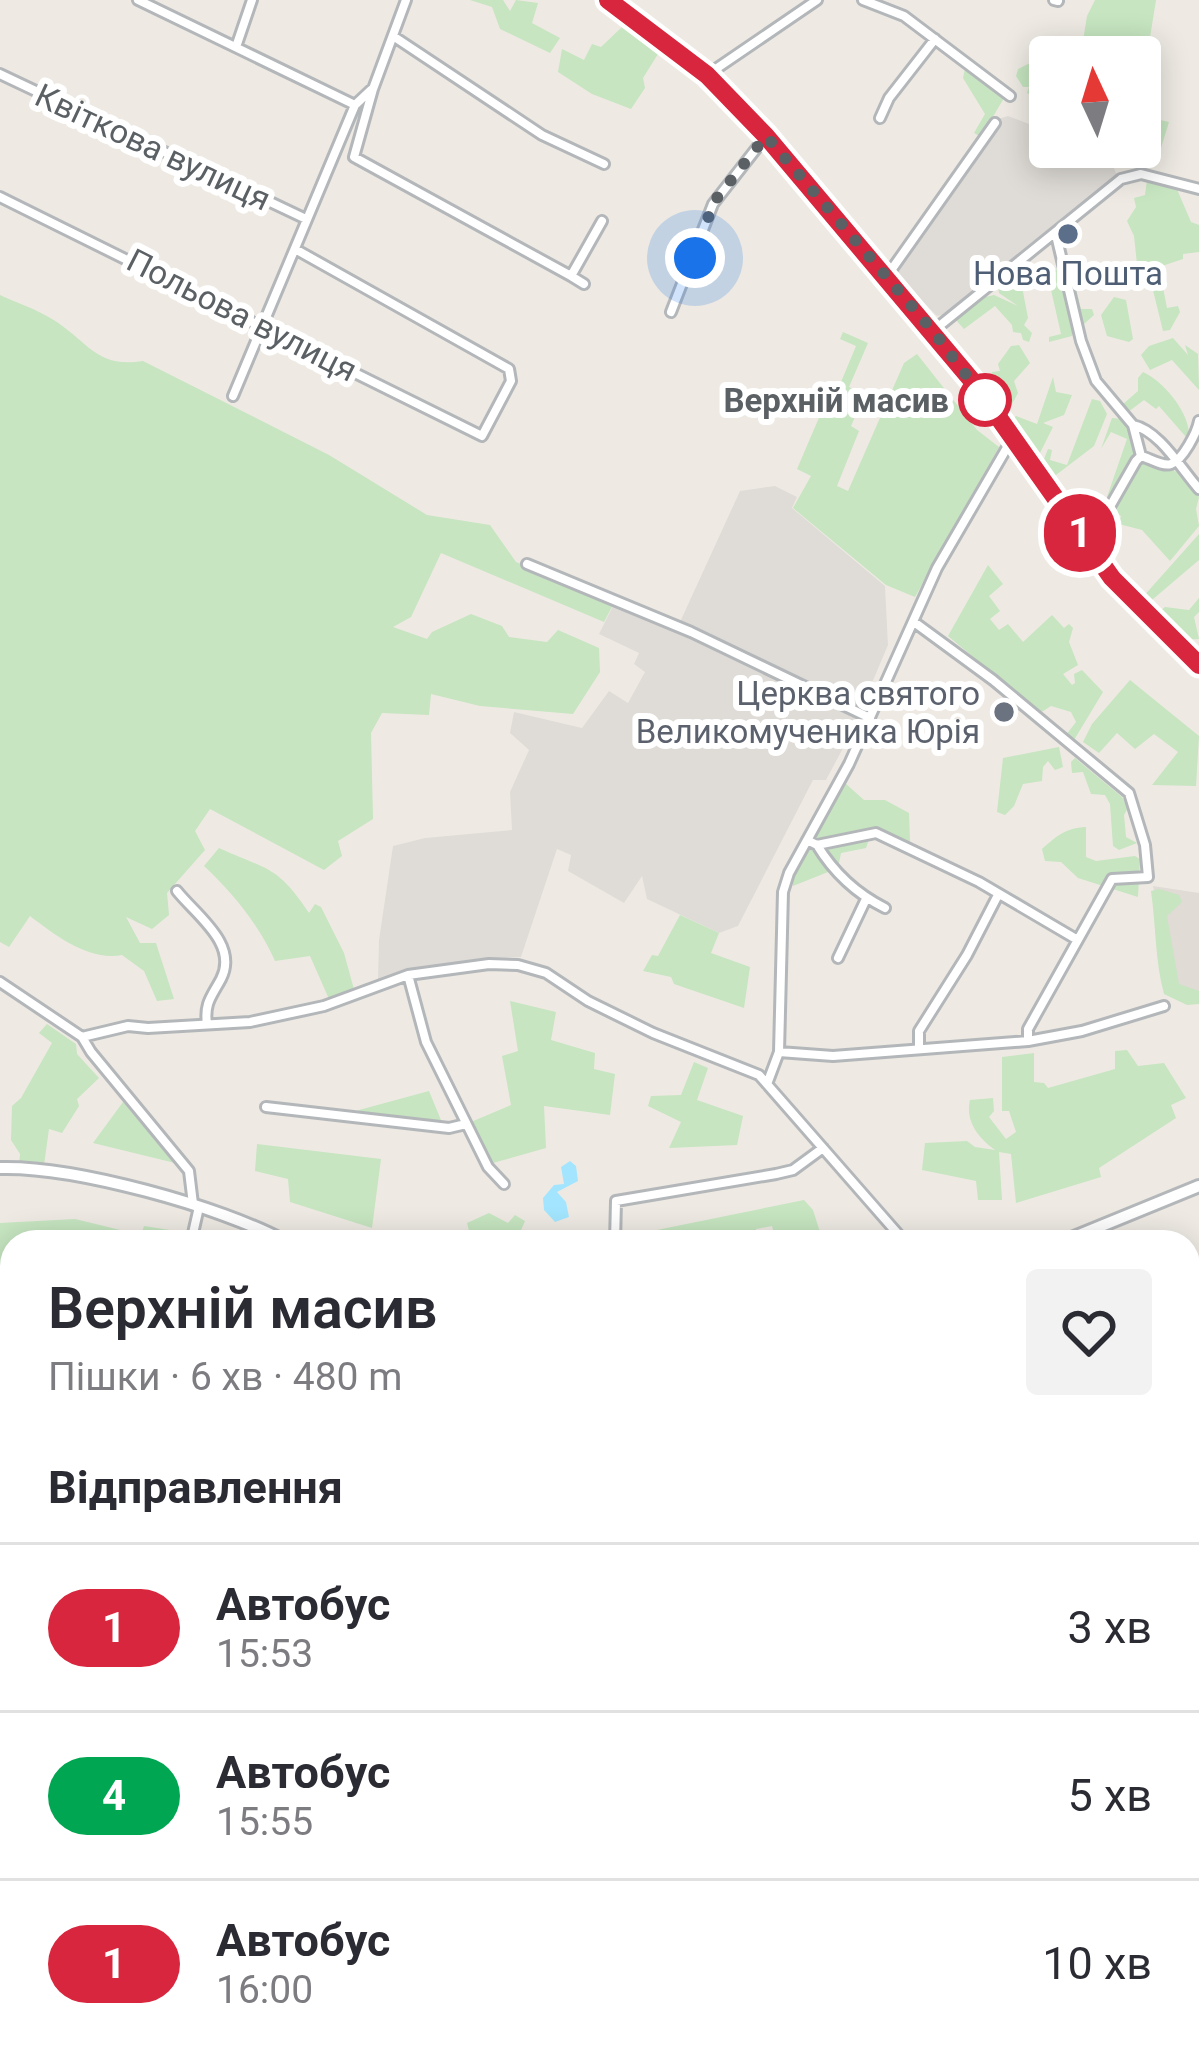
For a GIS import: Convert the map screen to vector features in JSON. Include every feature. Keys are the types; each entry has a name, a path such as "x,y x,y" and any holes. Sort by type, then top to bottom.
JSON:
{"main road":[{"path":"608,0 707,75 766,136 933,331 1130,598 1199,665"},
{"path":"0,1168 68,1173 196,1207 255,1230"},
{"path":"1091,1230 1199,1186"}],"street":[{"path":"138,0 355,105"},
{"path":"236,46 252,0"},
{"path":"406,0 354,158 584,284"},
{"path":"707,75 817,0"},
{"path":"863,0 904,16 1010,96"},
{"path":"393,36 542,135 604,164"},
{"path":"880,118 889,98 935,39"},
{"name":"Квіткова вулиця","path":"0,74 306,219"},
{"path":"233,396 355,105 373,89"},
{"path":"886,276 995,123"},
{"path":"671,311 713,203 766,136"},
{"path":"933,331 1121,178 1142,175 1199,189"},
{"name":"Польова вулиця","path":"0,197 482,436 511,381 508,369 295,249"},
{"path":"571,276 602,221"},
{"path":"1056,235 1081,341 1096,380 1133,425 1141,456 1088,545"},
{"path":"1141,456 1168,466 1175,463 1199,421"},
{"path":"1133,425 1153,436 1199,489"},
{"path":"767,1084 779,1052 783,892 812,842 937,568 1012,437"},
{"path":"527,564 691,632 870,719"},
{"path":"914,622 980,669 1129,793 1145,845 1148,877 1112,879 1028,1029 1028,1041"},
{"path":"812,842 876,833 979,882 1076,939"},
{"path":"812,842 830,867 866,899 885,908"},
{"path":"177,891 216,934 224,950 224,973 208,1001 207,1024"},
{"path":"920,1047 919,1030 998,895"},
{"path":"838,958 866,899"},
{"path":"82,1037 128,1026 250,1022 324,1006 408,975 489,964 518,965 546,973 653,1034 759,1076 895,1230"},
{"path":"408,975 426,1042 488,1167 504,1184"},
{"path":"0,982 82,1037 181,1160 189,1172 196,1207 193,1230"},
{"path":"779,1052 833,1056 1028,1041 1082,1031 1164,1006"},
{"path":"266,1107 449,1128 466,1124"},
{"path":"615,1230 616,1202 776,1174 793,1169 824,1148"}],"shaded area":[{"path":"1008,116 1029,124 1029,168 1114,168 1117,176 1088,205 951,313 937,316 898,277 897,265 998,119"},
{"path":"775,486 797,497 792,508 885,586 888,645 826,780 813,780 738,926 719,933 647,899 642,876 624,903 568,871 571,855 557,849 521,957 378,980 393,846 425,838 512,830 510,792 529,750 510,733 514,712 582,728 609,691 628,703 645,672 634,664 639,653 599,634 618,596 680,622 740,491"},
{"path":"1153,886 1199,893 1199,994 1176,996"}],"green space":[{"path":"470,0 503,0 510,11 516,0 538,3 532,23 560,38 550,53 500,29 492,7"},
{"path":"1095,0 1156,0 1150,36 1084,36"},
{"path":"622,27 658,54 631,109 592,94 558,72 562,49 584,60 592,44 601,47"},
{"path":"1029,64 1029,87 1023,87 1016,76 1018,69"},
{"path":"965,69 1004,98 981,137 974,133 985,114 963,78"},
{"path":"1161,120 1169,122 1161,148"},
{"path":"1147,180 1176,187 1191,222 1199,225 1199,252 1183,254 1183,259 1159,267 1167,308 1178,306 1180,312 1170,330 1163,331 1149,274 1137,264 1127,221 1136,207 1134,198 1145,195"},
{"path":"1070,265 1081,309 1092,309 1094,315 1084,324 1076,323 1072,336 1049,342 1049,337 1061,334 1049,281 1052,271"},
{"path":"1016,270 1028,318 1024,325 1032,333 1029,342 1013,332 995,306 964,329 954,318 981,298 994,295 1018,306 999,293 998,285"},
{"path":"0,295 52,319 103,357 143,361 329,455 427,515 490,525 516,562 615,601 604,622 441,553 411,617 393,627 427,639 432,632 471,614 502,626 509,637 547,642 558,630 599,648 600,672 573,714 480,706 431,694 429,715 382,713 371,733 373,819 338,841 342,856 324,870 210,809 195,831 205,850 167,893 169,915 152,929 126,917 140,943 156,943 174,999 157,1001 144,971 122,955 85,951 30,916 9,947 0,942"},
{"path":"1114,297 1126,300 1133,339 1129,342 1107,336 1101,315"},
{"path":"843,332 868,343 849,387 865,394 851,426 859,431 837,486 848,491 904,363 917,354 977,430 999,447 915,597 886,585 793,508 811,476 797,469 856,346 840,339"},
{"path":"1173,338 1188,355 1185,345 1198,354 1199,390 1172,360 1150,370 1141,355 1149,346"},
{"path":"1019,345 1030,363 1014,381 1018,393 1006,406 999,402 1003,388 994,395 988,386 1011,346"},
{"path":"1143,372 1179,406 1187,423 1186,437 1159,406 1156,409 1144,400 1128,412 1122,405 1138,391"},
{"path":"1053,377 1056,392 1072,395 1064,415 1043,423 1053,427 1038,457 1012,424 1016,416 1037,424"},
{"path":"1092,399 1100,401 1107,414 1094,446 1052,478 1042,464 1048,449 1052,450 1050,460 1067,465"},
{"path":"1112,418 1122,419 1129,429 1134,450 1112,500 1107,497 1127,439 1111,432 1101,449"},
{"path":"1146,461 1180,473 1199,497 1199,526 1170,561 1142,530 1119,524 1121,516 1114,511"},
{"path":"1199,534 1199,560 1146,605 1142,598"},
{"path":"988,565 1003,584 989,596 1000,611 990,619 999,630 1008,624 1023,642 1052,615 1064,628 1069,624 1073,628 1069,642 1078,665 1063,674 1072,685 1074,674 1082,670 1103,692 1074,740 1066,735 1076,722 1071,712 1051,706 1040,713 948,636"},
{"path":"1199,598 1194,617 1199,639 1182,640 1177,629 1155,615 1165,607 1189,610"},
{"path":"1130,680 1199,736 1196,786 1152,785 1178,752 1154,734 1135,749 1117,733 1099,753 1083,742 1092,724"},
{"path":"1059,747 1063,767 1055,770 1048,761 1042,781 1023,784 1014,806 1005,815 997,812 1003,758"},
{"path":"1075,758 1122,797 1128,808 1126,837 1137,843 1119,850 1113,846 1110,804 1105,795 1091,794 1083,772 1072,773"},
{"path":"845,783 864,800 885,800 909,813 910,842 872,831 866,848 841,853 838,868 793,886 805,849"},
{"path":"1086,827 1086,857 1096,861 1140,859 1138,897 1078,878 1061,862 1045,861 1042,849 1052,840"},
{"path":"219,848 279,877 309,913 315,904 321,907 344,953 355,993 329,999 310,956 275,961 244,910 204,866"},
{"path":"1151,891 1179,895 1182,902 1167,916 1179,984 1199,991 1199,1004 1187,1005 1164,994"},
{"path":"680,915 719,933 711,953 750,967 744,1008 674,984 671,977 643,971 652,955 658,956"},
{"path":"510,1001 556,1012 551,1040 595,1053 594,1069 615,1074 610,1115 544,1106 546,1148 493,1163 471,1122 511,1105 502,1056 518,1051"},
{"path":"47,1024 76,1044 77,1054 99,1078 77,1099 79,1106 62,1133 49,1129 44,1165 19,1164 20,1154 11,1140 12,1106 52,1043 39,1033"},
{"path":"1127,1050 1138,1066 1164,1063 1186,1098 1171,1105 1176,1118 1099,1168 1101,1177 1016,1203 1011,1154 999,1152 1002,1200 978,1200 976,1181 922,1170 925,1143 967,1141 995,1150 975,1129 970,1100 993,1098 994,1111 989,1117 1006,1139 1016,1132 1009,1111 1002,1111 1002,1057 1034,1053 1034,1082 1048,1088 1115,1069 1115,1051"},
{"path":"694,1062 708,1068 697,1100 743,1116 737,1145 669,1148 681,1122 648,1106 651,1096 681,1095"},
{"path":"429,1091 443,1125 352,1114 359,1110"},
{"path":"123,1102 175,1163 93,1143"},
{"path":"257,1144 381,1159 372,1228 290,1202 288,1179 255,1171"},
{"path":"804,1200 819,1230 773,1230 772,1226 657,1230"},
{"path":"489,1213 508,1223 515,1215 525,1221 521,1230 469,1230 467,1223"},
{"path":"75,1219 120,1230 0,1230 0,1223"}],"water":[{"path":"570,1161 576,1166 578,1181 557,1192 566,1202 569,1217 555,1222 544,1210 543,1198 554,1185 564,1184 561,1167"}],"bus line":[{"name":"1","path":"608,0 707,75 766,136 974,383 1112,578 1199,665"}],"place":[{"name":"Нова Пошта","path":"1068,234"},
{"name":"Верхній масив","path":"985,400"},
{"name":"Церква святого Великомученика Юрія","path":"1004,712"}],"route":[{"path":"695,258 713,203 766,136 933,331 985,400"}]}
